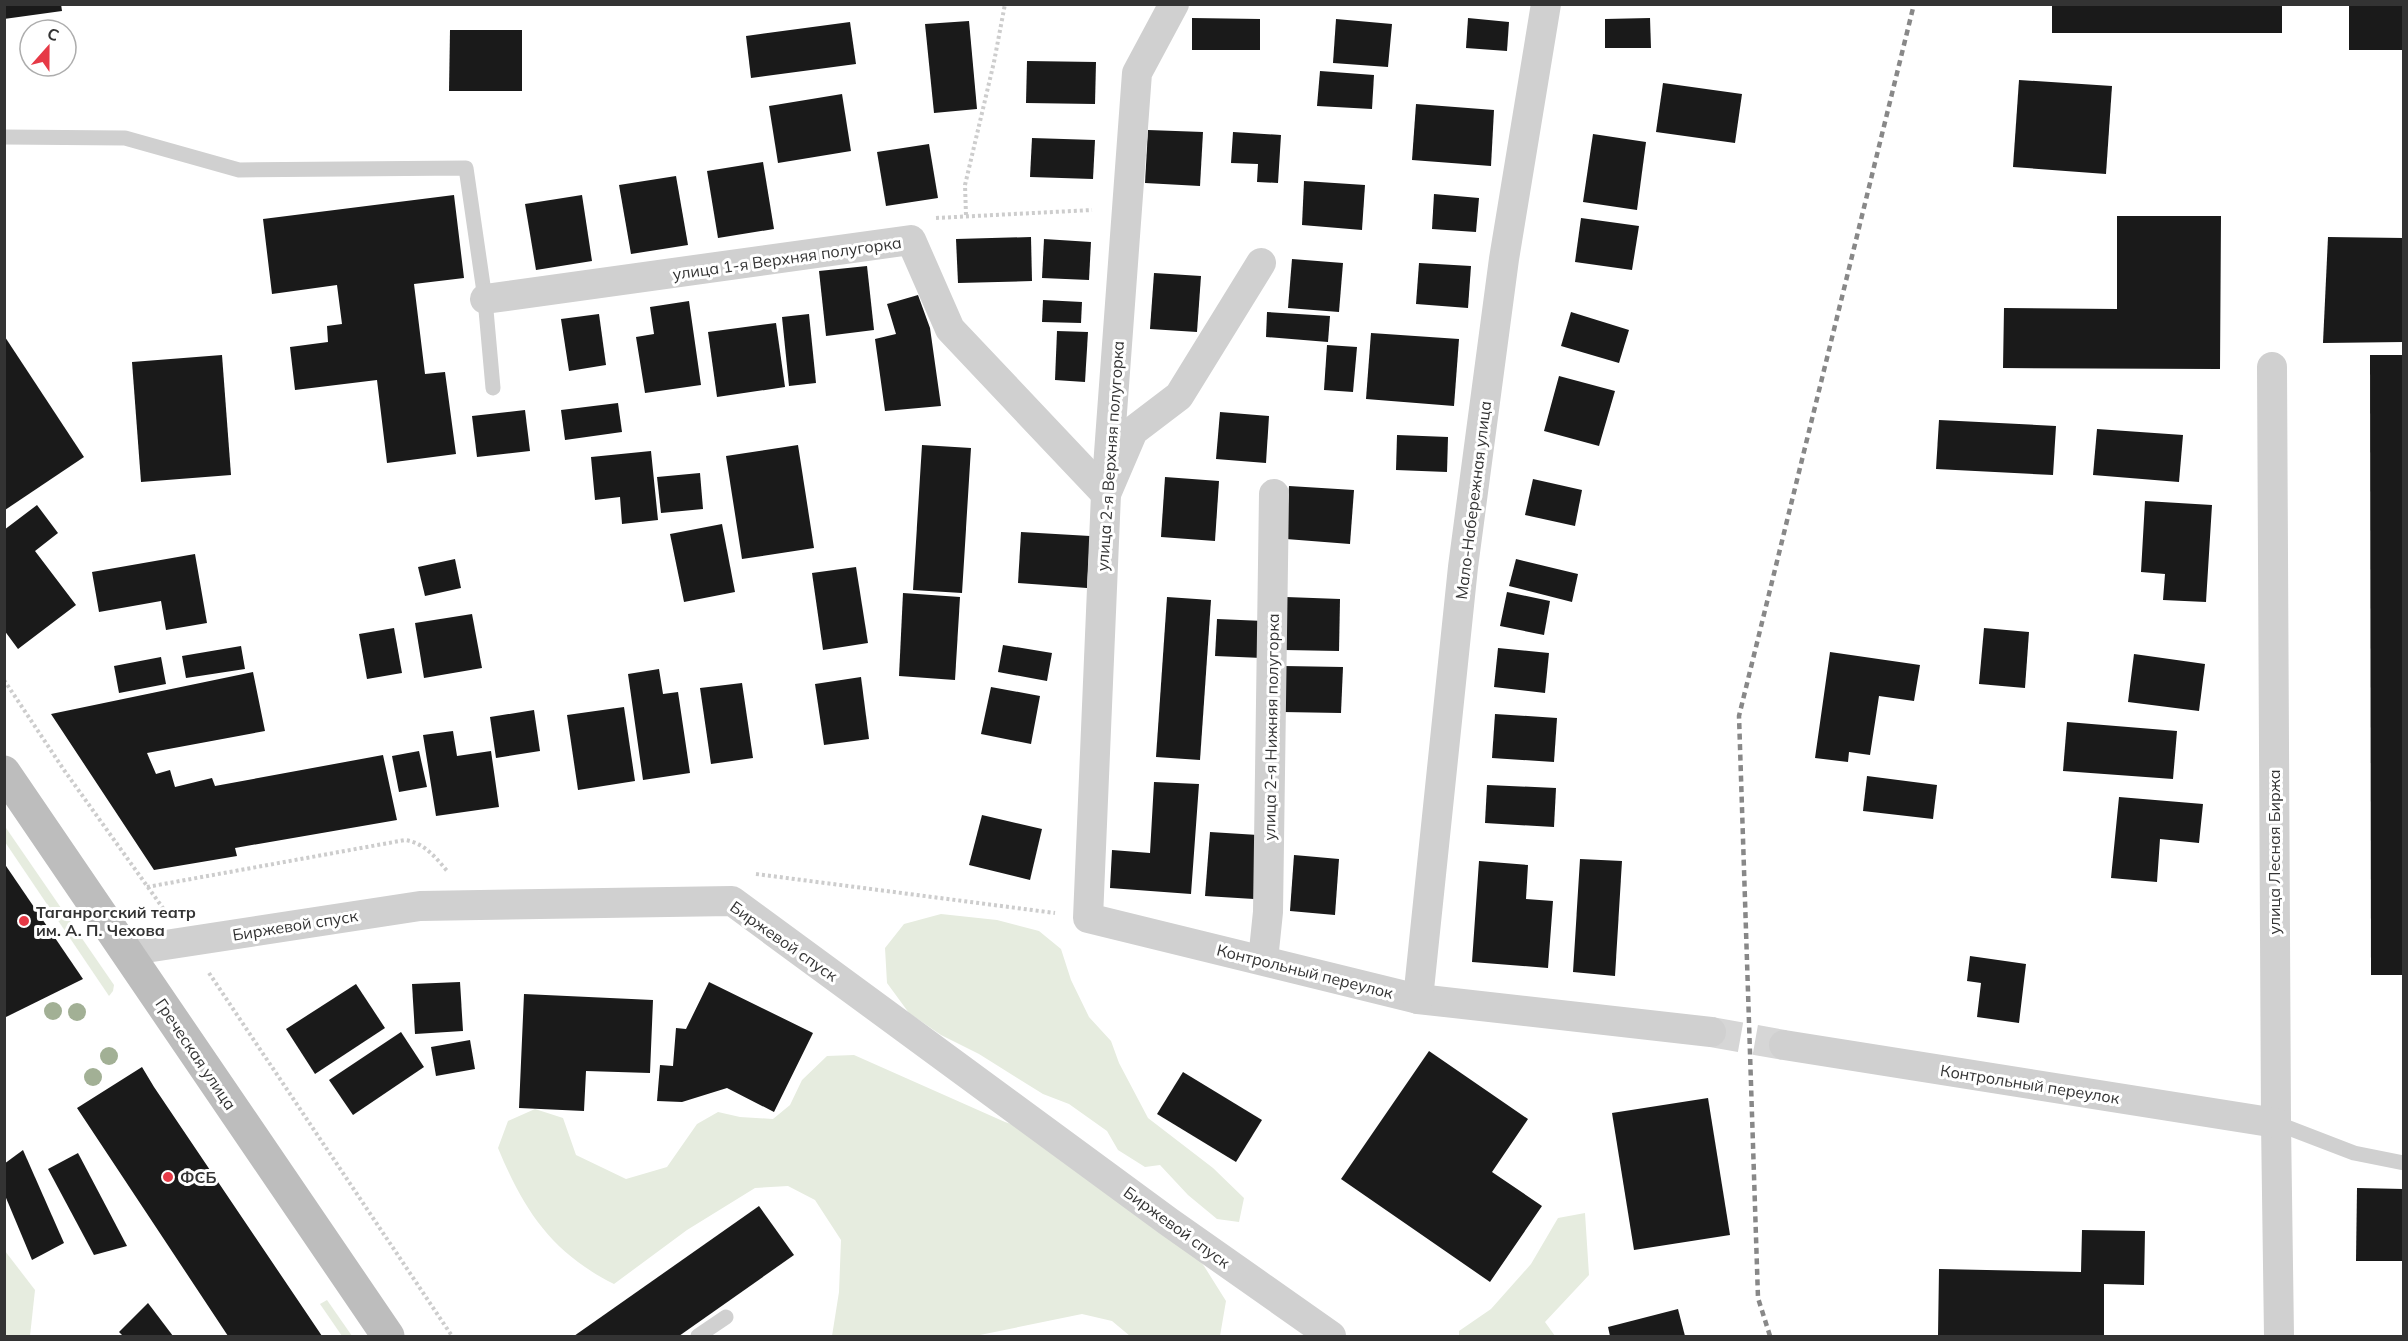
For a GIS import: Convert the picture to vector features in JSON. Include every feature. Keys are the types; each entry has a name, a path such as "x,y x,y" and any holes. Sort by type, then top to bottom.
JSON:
{"main road":[{"name":"Греческая улица","path":"4,772 388,1336"}],"street":[{"name":"улица 2-я Верхняя полугорка","path":"1088,918 1106,494 1137,73 1174,4"},
{"name":"Мало-Набережная улица","path":"1418,999 1463,567 1504,259 1546,4"},
{"name":"улица 1-я Верхняя полугорка","path":"485,299 910,240 950,329 1106,494"},
{"path":"1106,494 1133,431 1179,396 1261,262"},
{"name":"улица Лесная Биржа","path":"2272,367 2279,1336"},
{"name":"улица 2-я Нижняя полугорка","path":"1263,960 1268,900 1274,494"},
{"name":"Биржевой спуск","path":"126,951 420,906 732,901 1169,1222 1330,1336"},
{"name":"Контрольный переулок","path":"1088,918 1418,999 1711,1032"},
{"name":"Контрольный переулок","path":"1784,1045 2276,1124"}],"lane":[{"path":"4,138 124,138 239,170 466,168 485,299 493,388"},
{"path":"2276,1124 2354,1153 2403,1163"},
{"path":"699,1336 726,1317"}],"path":[{"path":"966,215 965,185 1005,4"},
{"path":"910,240 937,216 1127,209"},
{"path":"4,680 187,941 452,1336"},
{"path":"147,886 405,840 417,842 434,856 454,879"},
{"path":"901,891 1088,918"}],"shaded area":[{"path":"4,825 114,985 109,996 5,842"},
{"path":"941,914 997,920 1039,931 1061,949 1071,980 1089,1017 1111,1041 1119,1063 1148,1118 1213,1168 1244,1198 1239,1222 1217,1219 1188,1195 1160,1165 1145,1167 1118,1150 1107,1131 1069,1104 1043,1094 979,1054 941,1035 909,1013 887,983 885,948 904,924"},
{"path":"854,1055 1005,1122 1057,1139 1169,1222 1204,1266 1226,1301 1220,1336 1130,1336 1112,1321 1082,1314 975,1336 832,1336 839,1292 841,1240 815,1200 788,1186 755,1188 687,1230 614,1284 573,1259 542,1228 518,1191 498,1148 508,1121 535,1109 563,1118 576,1155 626,1179 667,1167 697,1124 718,1112 740,1117 773,1119 790,1105 802,1080 827,1056"},
{"path":"1585,1213 1589,1275 1545,1322 1555,1336 1459,1336 1459,1331 1491,1309 1531,1264 1558,1218"},
{"path":"5,1251 35,1290 30,1336 5,1336"},
{"path":"327,1300 352,1336 342,1336 320,1304"}],"building":[{"path":"4,4 61,4 62,11 4,19"},
{"path":"2052,4 2282,4 2282,33 2052,33"},
{"path":"2349,4 2404,4 2404,50 2349,50"},
{"path":"1192,18 1260,19 1260,50 1192,50"},
{"path":"1468,18 1509,22 1507,51 1466,48"},
{"path":"1650,18 1651,48 1605,48 1605,19"},
{"path":"1336,19 1392,24 1388,67 1333,63"},
{"path":"969,21 977,109 934,113 925,24"},
{"path":"850,22 856,64 751,78 746,36"},
{"path":"450,30 522,30 522,91 449,91"},
{"path":"1027,61 1096,62 1095,104 1026,103"},
{"path":"1320,71 1374,75 1372,109 1317,106"},
{"path":"2019,80 2112,86 2106,174 2013,167"},
{"path":"1663,83 1742,94 1735,143 1656,132"},
{"path":"842,94 851,151 778,163 769,106"},
{"path":"1416,104 1494,110 1491,166 1412,160"},
{"path":"1148,130 1203,132 1200,186 1145,183"},
{"path":"1233,132 1281,135 1278,183 1257,182 1258,164 1231,163"},
{"path":"1593,134 1646,142 1637,210 1583,202"},
{"path":"1032,138 1095,140 1093,179 1030,177"},
{"path":"929,144 938,198 886,206 877,152"},
{"path":"763,162 774,229 718,238 707,171"},
{"path":"676,176 688,245 631,254 619,185"},
{"path":"1304,181 1365,185 1362,230 1302,225"},
{"path":"1434,194 1479,198 1476,232 1432,229"},
{"path":"454,195 464,278 414,284 425,374 445,372 456,454 387,463 377,380 295,390 290,347 328,342 327,326 342,324 337,285 272,294 263,219"},
{"path":"582,195 592,261 536,270 525,204"},
{"path":"2117,216 2221,216 2220,369 2003,368 2004,308 2117,309"},
{"path":"1581,218 1639,226 1632,270 1575,262"},
{"path":"1031,237 1032,281 958,283 956,239"},
{"path":"2328,237 2404,238 2404,342 2323,343"},
{"path":"1044,239 1091,242 1089,280 1042,278"},
{"path":"1292,259 1343,263 1339,312 1288,308"},
{"path":"1419,263 1471,266 1468,308 1416,304"},
{"path":"867,266 874,330 826,336 819,271"},
{"path":"1154,273 1201,276 1197,332 1150,329"},
{"path":"918,295 930,328 941,406 885,411 875,339 896,334 887,304"},
{"path":"1043,300 1082,302 1081,323 1042,322"},
{"path":"689,301 701,385 645,393 636,337 654,334 650,307"},
{"path":"1267,312 1330,316 1328,342 1266,337"},
{"path":"1571,312 1629,330 1619,363 1561,346"},
{"path":"599,314 606,365 569,371 561,319"},
{"path":"809,314 816,383 789,386 782,317"},
{"path":"776,323 785,387 717,397 708,332"},
{"path":"1057,331 1088,332 1085,382 1055,380"},
{"path":"1371,333 1459,339 1454,406 1366,399"},
{"path":"5,337 84,457 5,510"},
{"path":"1327,345 1357,347 1353,392 1324,390"},
{"path":"222,355 231,475 141,482 132,362"},
{"path":"2370,355 2404,355 2404,975 2371,975"},
{"path":"1559,376 1615,391 1599,446 1544,431"},
{"path":"618,403 622,432 565,440 561,410"},
{"path":"525,410 530,451 477,457 472,416"},
{"path":"1220,412 1269,416 1266,463 1216,459"},
{"path":"1939,420 2056,426 2053,475 1936,469"},
{"path":"2097,429 2183,435 2179,482 2093,475"},
{"path":"1397,435 1448,437 1447,472 1396,470"},
{"path":"798,445 814,548 742,559 726,456"},
{"path":"922,445 971,448 962,593 913,590"},
{"path":"651,451 658,520 622,524 620,497 595,500 591,457"},
{"path":"700,473 703,509 661,513 657,477"},
{"path":"1165,477 1219,481 1215,541 1161,537"},
{"path":"1533,479 1582,490 1575,526 1525,515"},
{"path":"1289,486 1354,490 1350,544 1286,539"},
{"path":"2145,501 2212,505 2206,602 2163,600 2165,574 2141,572"},
{"path":"37,505 58,533 35,551 76,605 18,649 4,630 4,530"},
{"path":"722,524 735,592 684,602 670,534"},
{"path":"1021,532 1090,536 1087,588 1018,583"},
{"path":"195,554 207,623 166,630 161,601 99,612 92,572"},
{"path":"455,559 461,588 425,596 418,567"},
{"path":"1516,559 1578,574 1572,602 1509,586"},
{"path":"856,567 868,643 823,650 812,573"},
{"path":"1507,592 1550,601 1544,635 1500,626"},
{"path":"903,593 960,597 955,680 899,676"},
{"path":"1167,597 1211,600 1200,760 1156,757"},
{"path":"1286,597 1340,599 1339,651 1285,650"},
{"path":"472,614 482,668 424,678 415,623"},
{"path":"1217,619 1264,621 1262,658 1215,656"},
{"path":"394,628 402,673 367,679 359,634"},
{"path":"1984,628 2029,632 2025,688 1979,684"},
{"path":"1003,645 1052,653 1047,681 998,672"},
{"path":"241,646 245,669 186,678 182,656"},
{"path":"1498,648 1549,653 1545,693 1494,687"},
{"path":"1830,652 1920,665 1914,701 1879,696 1870,755 1849,752 1848,762 1815,758"},
{"path":"2134,654 2205,664 2199,711 2128,702"},
{"path":"161,657 166,684 119,693 114,666"},
{"path":"1284,666 1343,667 1341,713 1282,712"},
{"path":"659,669 663,694 678,692 690,773 643,780 628,674"},
{"path":"253,672 265,731 147,753 156,774 170,770 175,787 212,778 215,786 383,755 397,820 235,848 237,856 154,870 51,714"},
{"path":"861,677 869,739 824,745 815,684"},
{"path":"742,683 753,758 711,764 700,688"},
{"path":"991,687 1040,696 1031,744 981,734"},
{"path":"624,707 635,781 578,790 567,715"},
{"path":"534,710 540,751 496,758 490,717"},
{"path":"1495,714 1557,718 1554,762 1492,758"},
{"path":"2067,722 2177,731 2173,779 2063,771"},
{"path":"453,731 457,756 491,751 499,807 436,816 423,735"},
{"path":"419,751 427,787 399,792 392,756"},
{"path":"1867,776 1937,785 1933,819 1863,811"},
{"path":"1154,782 1199,784 1191,894 1110,888 1112,850 1150,853"},
{"path":"1487,785 1556,788 1554,827 1485,823"},
{"path":"2119,797 2203,804 2199,843 2160,839 2157,882 2111,878"},
{"path":"982,815 1042,829 1030,880 969,865"},
{"path":"1210,832 1258,835 1254,899 1205,896"},
{"path":"1294,855 1339,859 1335,915 1290,911"},
{"path":"1580,859 1622,861 1615,976 1573,972"},
{"path":"1479,861 1528,865 1526,899 1553,901 1548,968 1472,962"},
{"name":"Таганрогский театр им. А. П. Чехова","path":"4,863 83,979 4,1018"},
{"path":"1970,956 2026,964 2019,1023 1977,1017 1981,983 1967,981"},
{"path":"460,982 463,1031 415,1034 412,984"},
{"path":"709,982 813,1033 774,1112 727,1088 682,1102 657,1101 660,1065 673,1066 676,1028 686,1029"},
{"path":"356,984 385,1028 315,1074 286,1029"},
{"path":"524,994 653,1000 650,1073 586,1071 584,1111 519,1108"},
{"path":"401,1032 424,1067 353,1115 329,1080"},
{"path":"470,1040 475,1069 436,1076 431,1047"},
{"path":"1429,1051 1528,1119 1492,1172 1542,1206 1490,1282 1341,1179"},
{"path":"142,1067 322,1336 228,1336 77,1108"},
{"path":"1183,1072 1262,1120 1236,1162 1157,1114"},
{"path":"1708,1098 1730,1235 1634,1250 1612,1113"},
{"path":"23,1150 64,1243 32,1260 4,1193 4,1164"},
{"path":"78,1153 127,1246 94,1255 48,1169"},
{"path":"2357,1188 2404,1189 2403,1261 2356,1261"},
{"path":"759,1206 794,1255 679,1336 574,1336"},
{"path":"2082,1230 2145,1231 2144,1285 2104,1284 2104,1336 1938,1336 1939,1269 2081,1272"},
{"path":"148,1303 173,1336 123,1336 119,1332"},
{"path":"1678,1309 1685,1336 1610,1336 1608,1327"}],"tunnel":[{"path":"1711,1032 1784,1045"}],"railway":[{"path":"1770,1336 1758,1298 1739,716 1914,4"}],"place":[{"name":"Таганрогский театр им. А. П. Чехова","path":"24,921"},
{"name":"ФСБ","path":"168,1177"}]}
